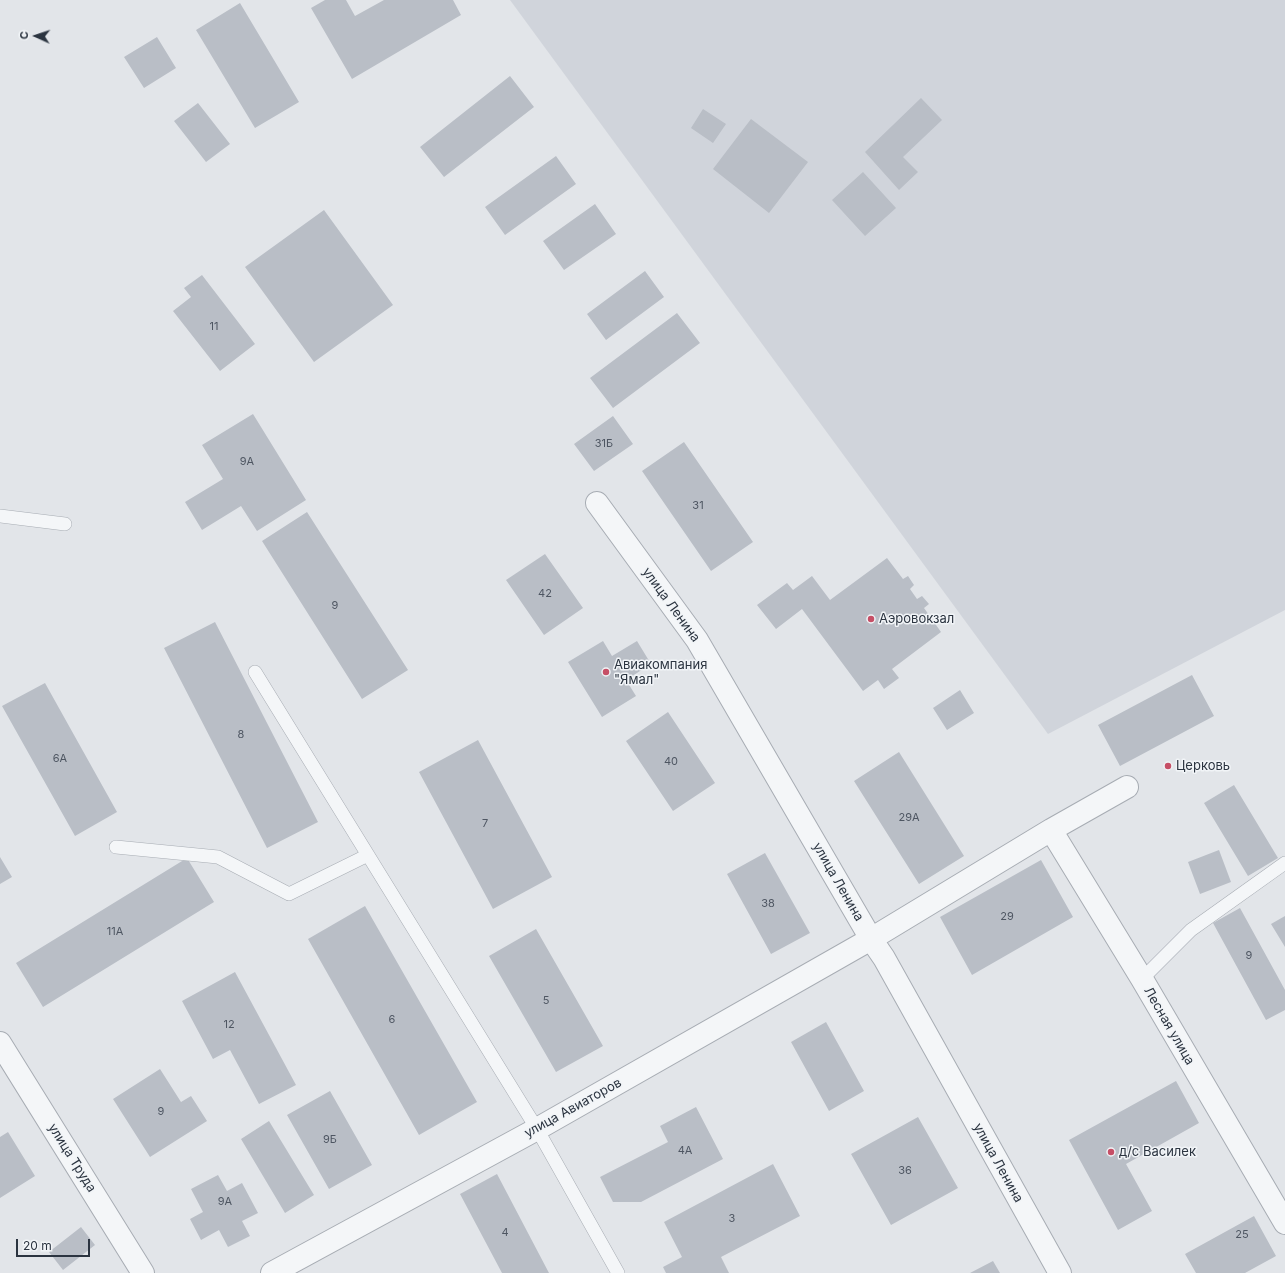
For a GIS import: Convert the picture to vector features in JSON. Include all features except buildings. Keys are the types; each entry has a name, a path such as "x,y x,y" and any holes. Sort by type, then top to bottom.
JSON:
{"street":[{"name":"улица Ленина","path":"597,503 697,640 871,939 884,958 1060,1273"},
{"name":"улица Авиаторов","path":"272,1273 537,1129 871,939 1051,830 1127,787"},
{"name":"Лесная улица","path":"1051,830 1142,979 1285,1223"},
{"name":"улица Труда","path":"0,1043 143,1273"}],"lane":[{"path":"0,516 65,524"},
{"path":"256,672 537,1129 618,1273"},
{"path":"116,847 218,857 289,894 368,855"},
{"path":"1142,979 1191,930 1285,863"}],"shaded area":[{"path":"510,0 1285,0 1285,610 1048,734"}],"place":[{"name":"Аэровокзал","path":"871,619"},
{"name":"Авиакомпания \"Ямал\"","path":"606,672"},
{"name":"Церковь","path":"1168,766"},
{"name":"д/с Василек","path":"1111,1152"}]}
